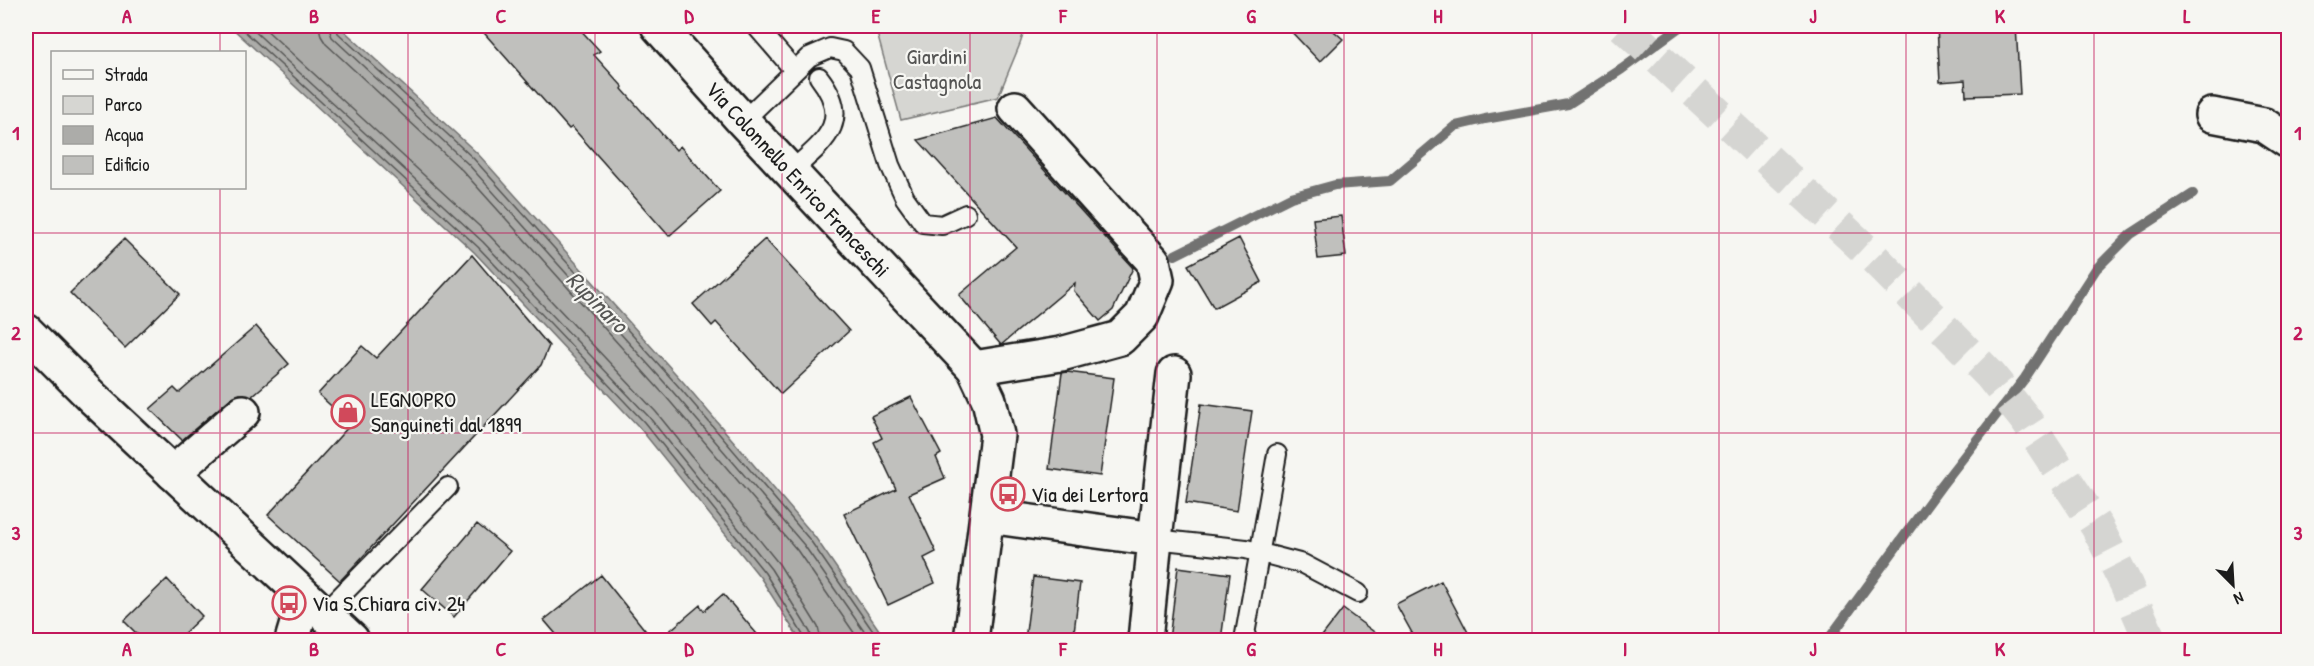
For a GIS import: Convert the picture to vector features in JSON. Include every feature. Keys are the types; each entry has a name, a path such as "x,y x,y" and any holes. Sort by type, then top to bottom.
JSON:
{"main road":[{"name":"Via Colonnello Enrico Franceschi","path":"658,26 742,121 974,368"},
{"path":"971,640 997,435 989,399 974,368 1061,354 1120,338 1142,316 1157,280 1153,261 1015,108"},
{"path":"2211,115 2264,125 2289,141"},
{"path":"26,331 173,473 352,640"},
{"path":"1145,640 1174,374"},
{"path":"173,473 243,412"},
{"path":"988,516 1155,539"},
{"path":"296,640 293,638 314,605"}],"lane":[{"path":"756,26 794,70"},
{"path":"742,121 809,57 830,48 844,51 860,68 890,165 905,198 923,223 942,225 966,214"},
{"path":"790,172 817,148 832,129 835,114 833,100 819,77"},
{"path":"1244,640 1277,454"},
{"path":"314,605 448,487"},
{"path":"1155,539 1246,549 1303,564 1358,593"}],"green space":[{"name":"Giardini Castagnola","path":"875,26 1026,26 998,97 901,120"}],"water":[{"name":"Rupinaro","path":"230,26 339,26 478,154 684,383 815,537 886,640 800,640 760,577 639,427 474,252"}],"building":[{"path":"478,26 577,26 600,51 594,55 623,87 622,89 676,150 680,146 720,191 669,236 572,127 569,129"},
{"path":"1286,26 1328,26 1343,39 1320,62"},
{"path":"1937,26 2016,26 2020,94 1966,96 1965,80 1940,82"},
{"path":"997,118 1133,268 1113,310 1100,321 1074,291 1075,283 1001,345 959,295 1016,247 918,140"},
{"path":"1341,216 1346,256 1318,259 1313,219"},
{"path":"1239,238 1262,282 1214,308 1188,265"},
{"path":"124,239 180,294 125,348 70,293"},
{"path":"765,239 849,331 781,394 716,322 712,326 693,304"},
{"path":"472,255 549,346 541,365 340,581 268,515 351,424 318,394 362,346 376,358"},
{"path":"256,326 289,364 252,396 240,394 231,398 182,440 150,409 174,388 179,393"},
{"path":"1062,373 1114,378 1100,476 1049,469"},
{"path":"911,397 941,454 936,457 945,478 909,494 936,552 924,558 935,583 888,605 844,514 896,489 874,442 882,438 871,416"},
{"path":"1201,404 1252,411 1237,511 1186,503"},
{"path":"477,524 510,551 454,617 422,589"},
{"path":"1178,567 1230,574 1221,640 1169,640"},
{"path":"601,575 653,640 561,640 544,620"},
{"path":"1033,577 1080,583 1073,640 1025,640"},
{"path":"167,579 202,616 177,640 143,640 124,621"},
{"path":"1441,581 1472,640 1416,640 1396,604"},
{"path":"723,594 762,640 659,640 700,605 704,611"},
{"path":"1343,609 1385,640 1319,640"}],"waterway":[{"path":"1175,255 1291,197 1335,185 1390,181 1455,126 1568,104 1622,69 1681,26"},
{"path":"1828,640 1941,486 2025,378 2096,269 2131,234 2193,194"}],"tunnel":[{"path":"1623,26 1870,254 1990,375 2026,420 2097,527 2126,584 2150,640"}],"place":[{"name":"LEGNOPRO Sanguineti dal 1899","path":"348,412"},
{"name":"Via dei Lertora","path":"1008,494"},
{"name":"Via S.Chiara civ. 24","path":"289,603"}]}
